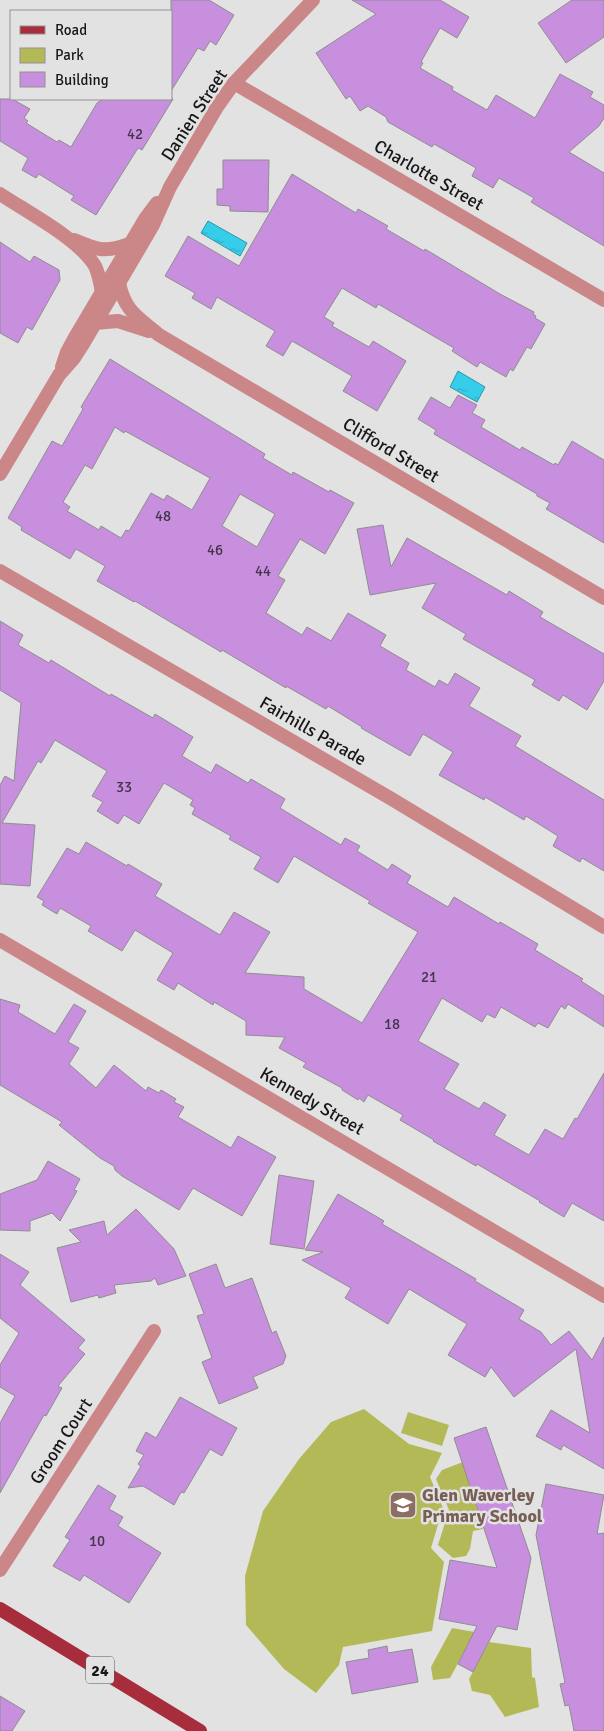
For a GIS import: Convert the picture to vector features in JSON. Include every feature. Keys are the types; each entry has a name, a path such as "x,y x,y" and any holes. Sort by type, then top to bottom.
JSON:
{"main road":[{"name":"24","path":"0,1609 200,1731"}],"street":[{"name":"Danien Street","path":"0,474 59,375 74,358 119,284 153,225 170,187 216,107 234,83 313,0"},
{"name":"Charlotte Street","path":"234,83 604,300"},
{"name":"Danien Street","path":"59,375 67,352 130,244 145,219 170,187"},
{"path":"0,194 66,237 89,258 98,272 102,292"},
{"path":"66,237 100,250 130,244"},
{"name":"Clifford Street","path":"119,284 123,299 129,310 159,335 604,598"},
{"name":"Clifford Street","path":"95,324 121,322 159,335"},
{"name":"Fairhills Parade","path":"0,571 390,798 604,927"},
{"name":"Kennedy Street","path":"0,940 604,1296"},
{"name":"Groom Court","path":"0,1570 154,1331"}],"green space":[{"path":"364,1409 409,1444 442,1453 430,1477 443,1508 431,1548 444,1562 432,1631 343,1647 339,1665 316,1693 284,1669 246,1625 245,1576 263,1511 299,1459 331,1422"},
{"path":"408,1412 449,1425 442,1446 401,1433"},
{"path":"463,1462 483,1529 473,1531 470,1549 466,1556 453,1558 438,1545 449,1510 436,1479 442,1470"},
{"path":"452,1628 475,1632 450,1678 433,1680 431,1667"},
{"path":"489,1642 531,1648 532,1677 535,1678 539,1707 505,1717 490,1695 472,1691 469,1679"}],"water":[{"path":"208,221 247,243 240,256 201,233"},
{"path":"458,371 485,387 477,402 450,387"}],"building":[{"path":"171,0 209,0 234,15 216,45 210,41 204,51 198,48 172,89 172,10"},
{"path":"352,0 440,0 469,17 457,38 440,28 421,62 423,63 420,68 453,87 452,90 487,110 496,95 535,118 560,74 593,92 590,97 604,105 604,118 599,126 569,152 604,173 604,246 531,202 534,198 499,178 493,188 472,176 476,168 434,144 432,147 388,122 386,117 368,106 360,111 350,96 346,99 316,53 376,14"},
{"path":"572,0 604,0 604,37 566,63 538,23"},
{"path":"0,99 14,100 30,109 24,118 28,121 26,123 57,142 59,140 71,147 97,103 102,100 173,99 142,150 138,148 96,215 71,200 74,196 39,174 36,178 22,170 28,158 0,141"},
{"path":"223,160 269,160 268,212 230,211 230,206 217,205 217,189 223,189"},
{"path":"292,174 356,213 358,209 388,226 386,229 424,251 425,249 534,312 535,318 545,324 531,349 527,347 513,371 510,369 506,377 480,362 477,367 452,351 454,348 378,304 376,308 342,288 324,317 334,323 332,326 369,347 373,341 406,361 377,411 343,391 352,376 292,341 283,356 266,346 275,331 217,297 211,309 192,298 195,293 165,276 188,236 239,266"},
{"path":"0,242 30,262 34,256 59,270 60,280 32,330 27,327 18,343 0,333"},
{"path":"110,359 265,454 263,458 292,475 293,472 329,492 330,490 354,503 325,554 300,539 278,576 285,580 266,613 302,635 307,627 331,641 348,613 386,635 380,646 409,663 406,670 435,687 439,680 448,685 455,673 480,688 469,706 521,736 515,746 604,800 604,871 582,858 580,862 553,846 558,836 526,816 524,820 485,797 484,800 439,775 453,752 423,734 410,756 361,728 328,706 326,709 286,686 286,688 222,650 221,652 135,601 97,581 105,566 76,549 70,559 21,530 22,527 8,518 52,441 62,446 83,409 81,407","holes":["115,427 210,478 192,510 167,495 164,500 151,493 129,531 126,530 121,538 101,526 99,530 67,511 70,507 63,502 85,465 92,469","240,494 275,514 257,547 222,526"]},
{"path":"458,395 477,405 472,413 485,420 481,427 520,450 522,447 554,465 555,463 558,465 572,441 604,460 604,543 546,509 550,503 434,434 436,430 418,419 431,397 450,408"},
{"path":"383,525 391,567 407,538 507,595 509,591 543,612 540,617 604,654 604,681 587,710 563,695 559,701 532,685 535,680 463,639 466,634 422,608 436,583 370,595 357,529"},
{"path":"0,621 23,635 18,645 49,663 51,660 110,696 111,694 153,718 155,714 193,737 182,756 211,773 216,764 248,783 251,779 285,799 280,808 341,845 345,838 360,846 357,851 388,870 392,864 411,876 407,883 448,907 454,897 499,924 500,922 538,944 535,950 583,979 581,981 604,996 604,1027 568,1004 565,1009 561,1006 548,1028 538,1023 535,1027 501,1007 495,1018 487,1014 482,1022 442,998 418,1041 459,1064 444,1089 479,1109 484,1102 506,1115 494,1135 529,1155 545,1129 563,1139 604,1073 604,1221 572,1203 564,1217 477,1164 476,1166 433,1141 400,1120 403,1115 368,1095 364,1102 359,1098 358,1100 342,1090 342,1088 303,1067 306,1063 279,1048 285,1037 246,1035 246,1021 214,1002 213,1005 178,983 174,990 157,980 173,953 135,930 122,951 88,931 91,926 60,908 57,914 42,905 44,901 37,897 67,848 79,854 86,842 162,884 155,896 220,935 234,912 270,932 245,973 304,977 304,989 362,1023 418,932 294,856 278,883 254,869 261,857 229,839 231,836 192,814 195,808 190,805 193,800 164,783 139,824 124,815 118,824 97,811 103,802 92,796 107,771 55,740 41,763 38,761 2,823 35,825 30,886 0,884 0,785 5,776 14,781 21,703 0,690"},
{"path":"0,999 20,1005 18,1012 55,1034 74,1004 86,1011 68,1042 79,1048 69,1064 96,1088 114,1065 146,1091 148,1087 159,1093 161,1090 176,1099 174,1102 184,1107 178,1117 231,1148 238,1136 276,1157 242,1216 193,1188 179,1210 122,1176 115,1170 114,1166 100,1158 59,1125 62,1122 0,1085"},
{"path":"48,1161 80,1179 74,1190 77,1191 60,1221 52,1213 30,1221 30,1231 0,1230 0,1194 37,1180"},
{"path":"279,1175 314,1181 304,1249 270,1244"},
{"path":"338,1194 384,1221 382,1224 476,1279 475,1281 524,1310 519,1319 541,1332 551,1345 569,1331 592,1360 604,1337 604,1469 563,1445 561,1450 536,1436 551,1410 590,1433 576,1349 514,1397 491,1367 485,1377 448,1355 467,1324 409,1289 388,1324 345,1298 351,1288 302,1260 323,1252 305,1250"},
{"path":"136,1209 174,1249 186,1276 158,1285 155,1278 151,1281 114,1285 116,1293 99,1298 98,1295 71,1302 57,1248 81,1242 69,1230 104,1221 107,1235"},
{"path":"0,1254 29,1272 20,1285 85,1340 78,1348 85,1354 58,1386 62,1388 46,1416 44,1415 0,1493 0,1423 15,1396 0,1387 0,1365 19,1333 0,1318"},
{"path":"216,1264 225,1288 252,1278 272,1333 276,1331 286,1356 283,1364 253,1377 258,1388 219,1404 202,1362 212,1358 197,1316 204,1314 189,1274"},
{"path":"180,1397 237,1428 222,1456 210,1449 184,1493 181,1492 174,1505 143,1486 128,1488 141,1466 138,1464 144,1455 136,1451 146,1432 156,1438"},
{"path":"486,1427 531,1558 517,1630 497,1626 473,1672 458,1664 477,1626 439,1619 450,1560 497,1568 454,1438"},
{"path":"546,1484 604,1495 597,1534 604,1533 604,1731 574,1731 569,1705 565,1706 560,1684 565,1683 536,1535"},
{"path":"98,1485 116,1496 109,1509 123,1517 118,1526 161,1553 129,1603 84,1575 80,1581 53,1566 70,1540 65,1537"},
{"path":"387,1646 388,1653 412,1649 418,1682 352,1694 346,1662 369,1658 368,1650"},
{"path":"0,1696 25,1711 12,1731 0,1731"}],"place":[{"name":"Glen Waverley Primary School","path":"403,1505"}]}
